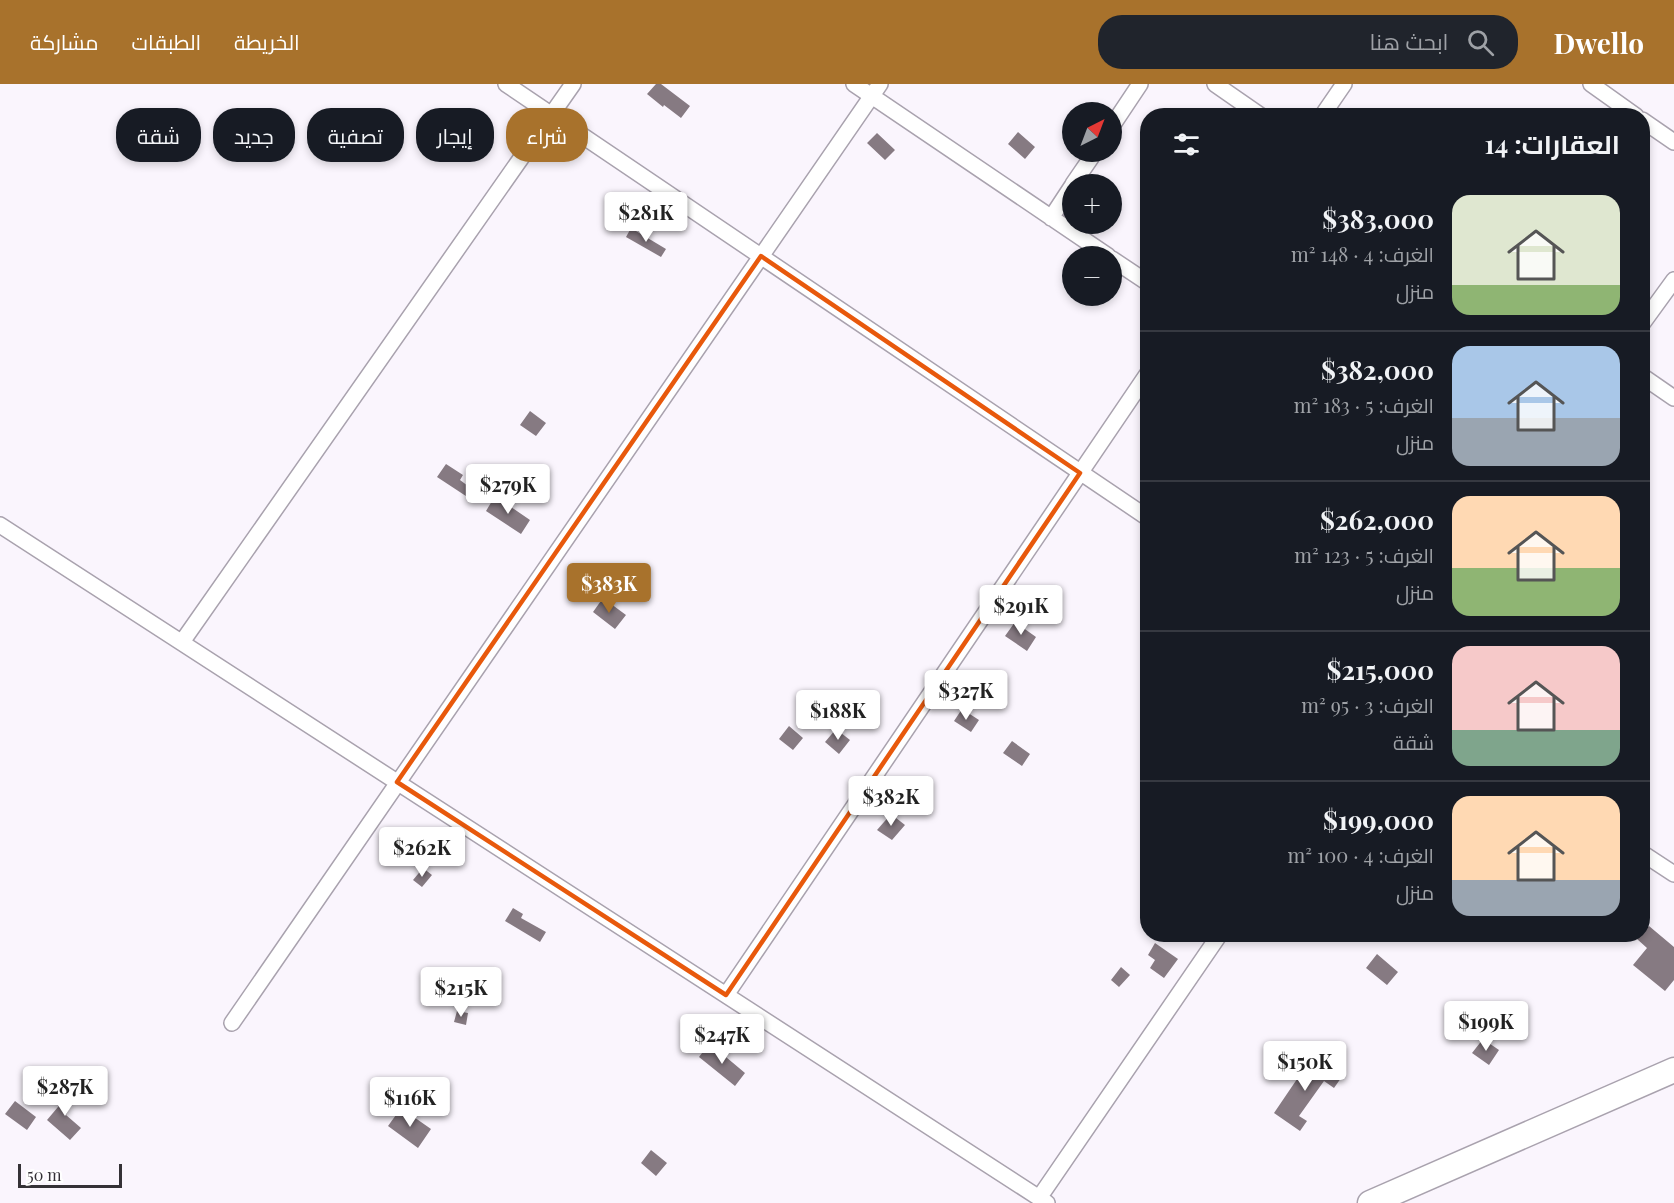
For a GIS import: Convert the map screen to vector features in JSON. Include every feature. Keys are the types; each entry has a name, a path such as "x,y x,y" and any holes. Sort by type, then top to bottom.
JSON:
{"main road":[{"path":"1370,1203 1674,1070"}],"street":[{"path":"506,84 541,108"},
{"path":"556,108 573,84"},
{"path":"854,84 876,90 1092,246"},
{"path":"1122,111 1140,84"},
{"path":"1215,84 1250,108"},
{"path":"1328,108 1344,84"},
{"path":"1591,84 1625,108"},
{"path":"232,1023 876,90"},
{"path":"1650,126 1674,142"},
{"path":"588,140 1140,513"},
{"path":"182,642 518,162"},
{"path":"1051,218 1062,202"},
{"path":"1122,266 1140,278"},
{"path":"1650,313 1674,280"},
{"path":"1650,382 1674,398"},
{"path":"726,995 1140,386"},
{"path":"0,525 1043,1201 1215,942"},
{"path":"1650,858 1674,874"}],"highlighted area":[{"path":"761,256 1080,473 726,995 397,782"}],"building":[{"path":"656,84 661,84 690,106 681,118 647,94"},
{"path":"1018,132 1035,147 1025,159 1008,144"},
{"path":"877,133 895,150 885,160 867,143"},
{"path":"631,228 666,249 661,257 626,237"},
{"path":"530,411 546,423 536,436 520,425"},
{"path":"446,464 463,475 460,480 480,495 475,502 437,477"},
{"path":"495,496 530,520 521,534 486,511"},
{"path":"603,598 626,615 615,629 593,612"},
{"path":"1015,622 1036,637 1027,651 1005,636"},
{"path":"962,709 979,720 971,732 954,721"},
{"path":"789,726 803,738 793,750 779,739"},
{"path":"836,729 850,740 839,754 825,742"},
{"path":"1012,741 1030,754 1022,766 1003,753"},
{"path":"891,814 905,825 892,840 877,830"},
{"path":"423,868 432,875 422,887 413,880"},
{"path":"513,908 523,914 521,918 546,932 540,942 505,921"},
{"path":"1650,927 1674,947 1674,980 1665,991 1633,965 1647,948 1640,942 1650,942"},
{"path":"1155,943 1178,959 1164,978 1150,968 1155,960 1148,955"},
{"path":"1377,954 1398,972 1387,985 1366,968"},
{"path":"1121,967 1130,975 1119,987 1111,980"},
{"path":"457,1011 468,1013 466,1025 454,1022"},
{"path":"1483,1039 1499,1050 1489,1065 1472,1053"},
{"path":"708,1045 745,1073 735,1086 699,1057"},
{"path":"1312,1057 1341,1078 1334,1088 1324,1081 1299,1116 1307,1121 1300,1131 1274,1113"},
{"path":"74,1088 78,1090 66,1115 81,1128 70,1140 47,1120"},
{"path":"15,1101 36,1117 27,1130 5,1114"},
{"path":"401,1108 431,1129 418,1148 388,1126"},
{"path":"651,1150 667,1163 656,1176 641,1163"}]}
